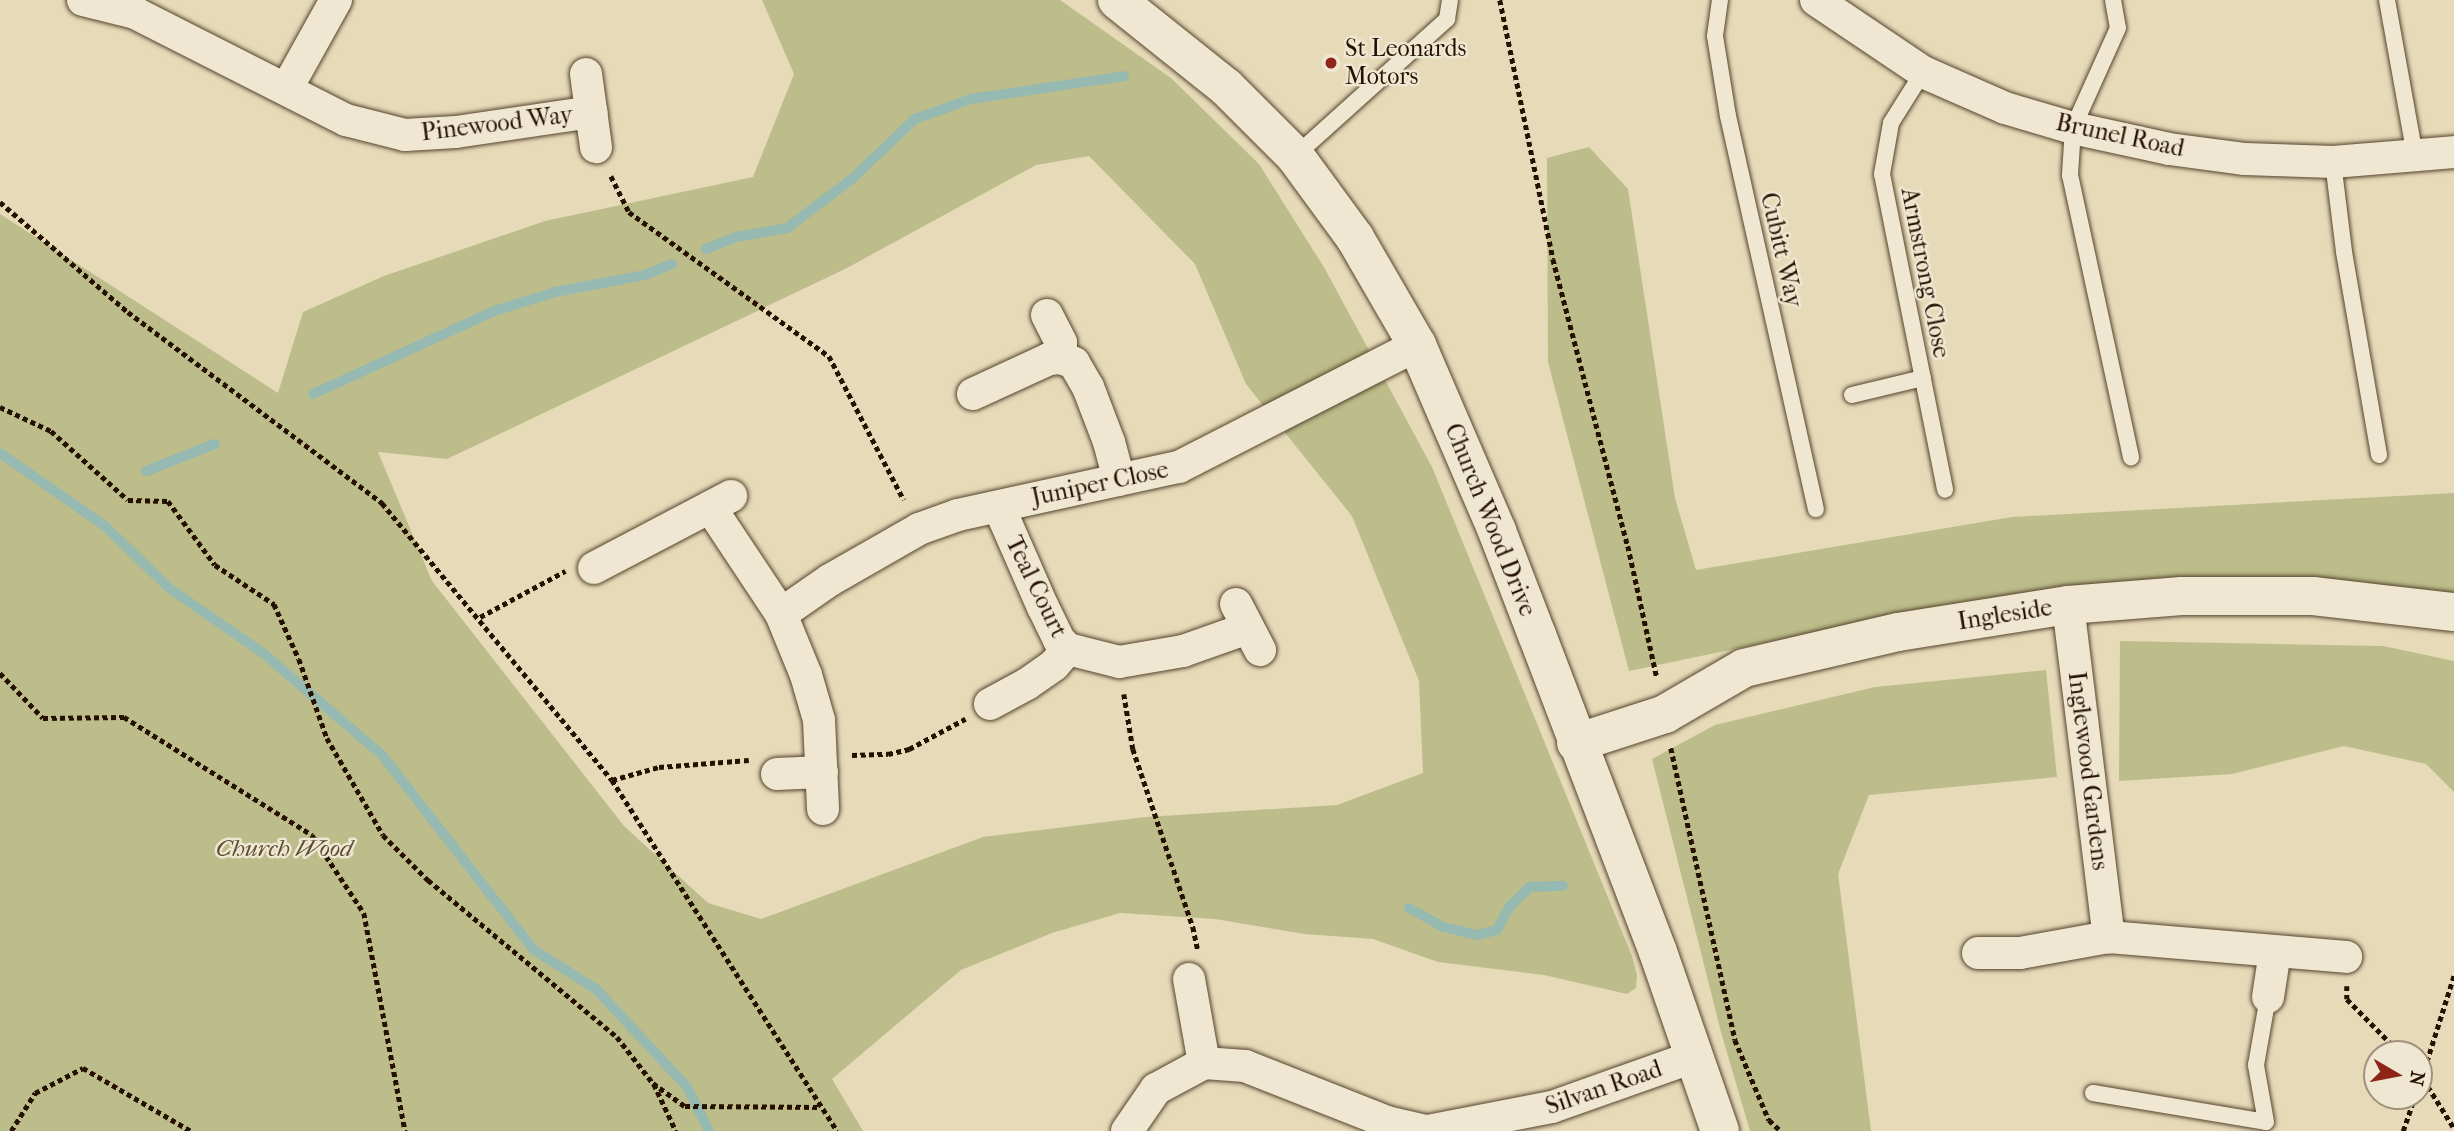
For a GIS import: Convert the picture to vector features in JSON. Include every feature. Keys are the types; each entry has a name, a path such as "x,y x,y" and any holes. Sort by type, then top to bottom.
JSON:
{"street":[{"name":"Pinewood Way","path":"83,0 135,13 346,120 405,135 456,132 592,112"},
{"path":"286,88 336,0"},
{"name":"Church Wood Drive","path":"1117,0 1226,87 1295,156 1355,238 1417,345 1497,531 1696,1056 1720,1131"},
{"name":"Brunel Road","path":"1834,5 1923,72 2006,108 2073,128 2169,149 2245,159 2333,162 2454,152"},
{"name":"Pinewood Way","path":"586,74 596,147"},
{"path":"1047,315 1060,343 1061,358"},
{"name":"Juniper Close","path":"781,614 830,580 919,529 958,515 1179,467 1417,345"},
{"path":"972,394 1049,359 1061,358 1074,363 1088,387 1109,442 1119,480"},
{"path":"594,568 721,501 781,614 810,686 819,720 823,808"},
{"name":"Teal Court","path":"999,507 1059,640 1068,649 1119,662 1183,651 1248,627"},
{"name":"Ingleside","path":"1576,743 1665,714 1744,668 1898,632 2068,605 2182,596 2313,596 2454,612"},
{"name":"Inglewood Gardens","path":"2068,605 2109,937"},
{"path":"990,704 1027,684 1054,665 1068,649"},
{"path":"777,774 822,764"},
{"path":"1978,953 2020,953 2109,937 2346,957"},
{"path":"2268,997 2275,952"},
{"path":"1127,1131 1156,1089 1204,1063 1189,979"},
{"name":"Silvan Road","path":"1204,1063 1245,1066 1387,1122 1426,1131 1552,1108 1696,1056"}],"lane":[{"path":"1295,156 1447,19 1450,0"},
{"name":"Cubitt Way","path":"1720,0 1716,36 1728,117 1816,509"},
{"path":"2113,0 2119,28 2073,128 2070,175 2131,457"},
{"path":"2387,0 2415,155"},
{"name":"Armstrong Close","path":"1923,72 1891,123 1882,174 1945,490"},
{"path":"2333,162 2344,252 2379,455"},
{"path":"1852,395 1923,378"},
{"path":"2093,1093 2266,1122 2256,1065 2268,997"}],"path":[{"path":"1500,0 1553,259 1628,546 1699,884 1735,1040 1769,1121 1781,1131"},
{"path":"596,147 629,212 829,356 919,529"},
{"path":"0,202 128,312 382,503 480,617 612,780 836,1131"},
{"path":"0,407 51,431 128,500 168,501 215,565 274,604 299,659 327,738 383,835 428,880 617,1037 653,1083 676,1131"},
{"path":"480,617 579,563 594,568"},
{"path":"1119,662 1133,749 1194,928 1200,961 1189,979"},
{"path":"0,673 43,718 124,718 312,835 364,913 405,1131"},
{"path":"822,764 909,749 990,704"},
{"path":"612,780 659,767 755,760 777,774"},
{"path":"2346,957 2347,999 2387,1040"},
{"path":"2432,1040 2454,975"},
{"path":"11,1131 35,1093 83,1068 191,1131"},
{"path":"653,1083 685,1106 821,1107"},
{"path":"2433,1095 2453,1129"},
{"path":"2403,1131 2410,1110"}],"green space":[{"name":"Church Wood","path":"762,0 1060,0 1171,78 1259,164 1325,269 1432,467 1632,956 1637,975 1636,988 1627,994 1544,975 1438,962 1373,939 1305,934 1215,919 1120,913 1052,933 961,970 832,1079 863,1131 0,1131 0,214 278,393 303,312 384,276 545,221 753,177 794,74","holes":["1089,156 1195,264 1246,384 1352,516 1419,681 1423,773 1337,805 1146,817 983,837 761,919 708,903 624,826 432,581 378,452 447,459 845,269 1036,165"]},
{"path":"1589,147 1628,189 1675,498 1696,570 2012,517 2454,493 2454,601 1932,608 1629,671 1548,362 1547,158"},
{"path":"2120,641 2383,646 2454,661 2454,792 2426,764 2344,746 2232,774 2119,781"},
{"path":"2046,670 2057,777 1869,795 1838,874 1871,1131 1750,1131 1721,1032 1652,759 1715,725 1875,687"}],"waterway":[{"path":"706,249 736,237 787,228 853,178 915,119 971,99 1124,76"},
{"path":"313,394 494,311 555,292 645,275 672,264"},
{"path":"146,471 215,444"},
{"path":"0,453 105,526 169,588 263,653 382,755 534,950 596,989 687,1087 709,1131"},
{"path":"1409,908 1443,927 1478,935 1497,930 1510,906 1530,887 1563,886"}],"place":[{"name":"St Leonards Motors","path":"1331,63"}]}
